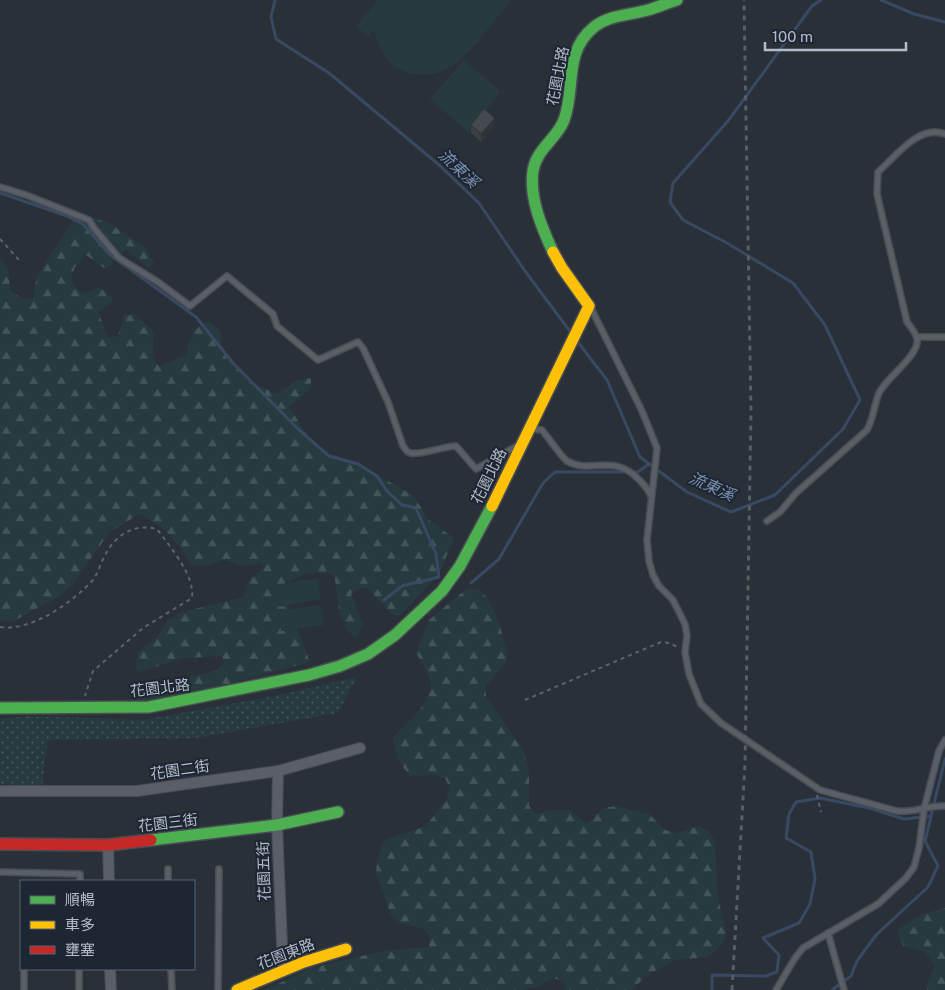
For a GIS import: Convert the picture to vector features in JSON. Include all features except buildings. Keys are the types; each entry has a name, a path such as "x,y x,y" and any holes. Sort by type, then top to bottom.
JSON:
{"street":[{"name":"花園北路","path":"0,708 149,707 309,675 340,666 368,654 395,635 442,591 460,566 478,533 589,306 552,251 532,193 533,167 543,148 563,124 566,116 575,52 588,30 608,19 648,10 677,0"},
{"name":"花園二街","path":"0,791 137,791 278,771 360,748"},
{"name":"花園五街","path":"278,771 277,825 283,969"},
{"name":"花園三街","path":"0,844 108,845 277,825 338,812"},
{"path":"108,845 109,880"},
{"name":"花園東路","path":"237,990 283,969 315,957 346,949"},
{"path":"110,970 111,990"}],"lane":[{"path":"767,521 780,512 796,493 867,430 873,419 879,392 912,354 918,343 917,337 907,322 876,194 878,172 916,137 936,131 945,134"},
{"path":"0,187 26,195 89,220 119,258 158,282 190,306 227,276 273,314 277,326 318,360 358,342 363,348 388,402 403,446 407,452 414,455 446,446 456,446 476,469 521,444"},
{"path":"589,306 654,437 657,448 647,540 649,560 653,575 659,586 673,600 685,624 687,636 685,652 689,674 701,704 721,723 820,790 897,811 909,812 934,805 945,806"},
{"path":"917,337 945,337"},
{"path":"528,429 542,430 567,461 591,466 616,465 627,469 648,488 652,495"},
{"path":"776,990 803,948 878,904 906,878 914,867 939,750 945,740"},
{"path":"168,869 168,880"},
{"path":"218,990 219,869"},
{"path":"0,872 80,874 80,880"},
{"path":"828,933 844,989"},
{"path":"24,970 24,990"},
{"path":"79,970 79,990"},
{"path":"171,970 172,990"}],"path":[{"path":"0,239 19,260"},
{"path":"0,627 16,628 60,608 94,579 109,548 125,532 135,528 158,529 182,564 193,590 192,598 142,628 93,671 81,707"},
{"path":"524,700 661,642 670,643 685,652"},
{"path":"816,792 821,812"}],"green space":[{"path":"378,0 511,0 473,47 457,63 440,72 423,75 408,73 395,66 381,50 374,30 368,37 356,26"},
{"path":"464,60 501,92 468,132 430,99"},
{"path":"80,213 111,224 147,249 154,264 148,267 126,250 110,266 104,268 86,255 75,267 71,278 76,288 85,293 99,287 112,297 113,302 98,312 108,337 118,336 124,315 135,314 154,332 153,354 156,364 161,366 185,355 194,330 208,321 221,331 221,347 229,361 258,386 278,394 295,381 311,378 311,388 289,407 309,438 326,453 357,463 414,496 428,519 454,538 439,574 400,615 394,616 367,588 361,587 351,594 363,624 356,638 348,631 339,611 335,578 331,574 308,573 283,585 284,596 310,662 153,704 136,701 134,691 218,670 224,661 222,656 183,658 140,672 135,668 138,652 156,639 168,620 182,612 244,597 248,581 264,567 261,563 245,566 223,560 207,566 191,565 170,535 139,514 110,532 71,586 58,597 12,622 0,620 0,258 6,265 10,290 22,299 33,298 37,276"},
{"path":"318,578 321,599 279,607 275,585"},
{"path":"478,589 487,597 497,617 507,650 507,661 486,686 486,697 524,751 529,773 529,806 536,814 547,810 570,810 587,824 604,808 615,806 649,814 665,830 676,833 699,826 709,832 715,841 718,898 726,931 724,942 709,957 675,960 646,976 632,990 565,990 564,982 554,978 534,988 523,990 265,990 311,968 383,951 429,947 430,936 422,928 399,923 391,915 376,873 377,862 383,841 426,826 447,799 449,787 445,778 434,775 410,776 397,759 393,737 418,712 428,696 430,680 416,652 429,620 465,590"},
{"path":"321,605 324,625 281,631 278,611"},
{"path":"357,677 338,713 196,738 48,740 42,786 0,784 0,719 30,716 143,720 274,696"},
{"path":"945,908 945,990 927,990 926,986 935,966 925,952 903,946 897,930 920,915"}],"waterway":[{"name":"流東溪","path":"275,0 271,17 276,39 329,73 438,164 479,203 525,271 572,334"},
{"name":"流東溪","path":"577,341 607,380 640,457 687,492 731,512 775,495 843,429 860,400 825,325 793,283 727,243 683,220 670,202 673,183 728,121 812,6 821,0"},
{"name":"流東溪","path":"881,0 914,14 945,22"},
{"path":"0,193 67,216 83,224 109,254 196,317 233,363 298,429 329,456 358,464 377,476 387,491 402,505 416,508 436,554 439,577 402,586 384,600"},
{"path":"471,583 499,559 543,483 555,472 638,472 649,464"},
{"path":"712,990 712,975 766,976 777,972 779,955 763,938 799,923 810,904 815,879 811,852 786,838 789,814 796,802 820,798 869,808 904,819 931,816 945,759"},
{"path":"832,990 851,976 857,961 876,935 928,887 938,866 925,841 931,817"}],"railway":[{"path":"732,990 745,764 751,412 744,0"}],"traffic: fast":[{"path":"553,252 535,202 532,181 533,171 538,156 557,133 564,120 574,59 578,48 584,37 594,27 606,20 648,10 677,0"},
{"path":"0,708 149,707 309,675 340,666 368,654 395,635 442,591 460,566 492,506"},
{"path":"151,840 277,825 338,812"}],"traffic: slow":[{"path":"492,506 589,306 553,252"},
{"path":"237,990 304,962 346,949"}],"traffic: jam":[{"path":"0,844 108,845 151,840"}]}
